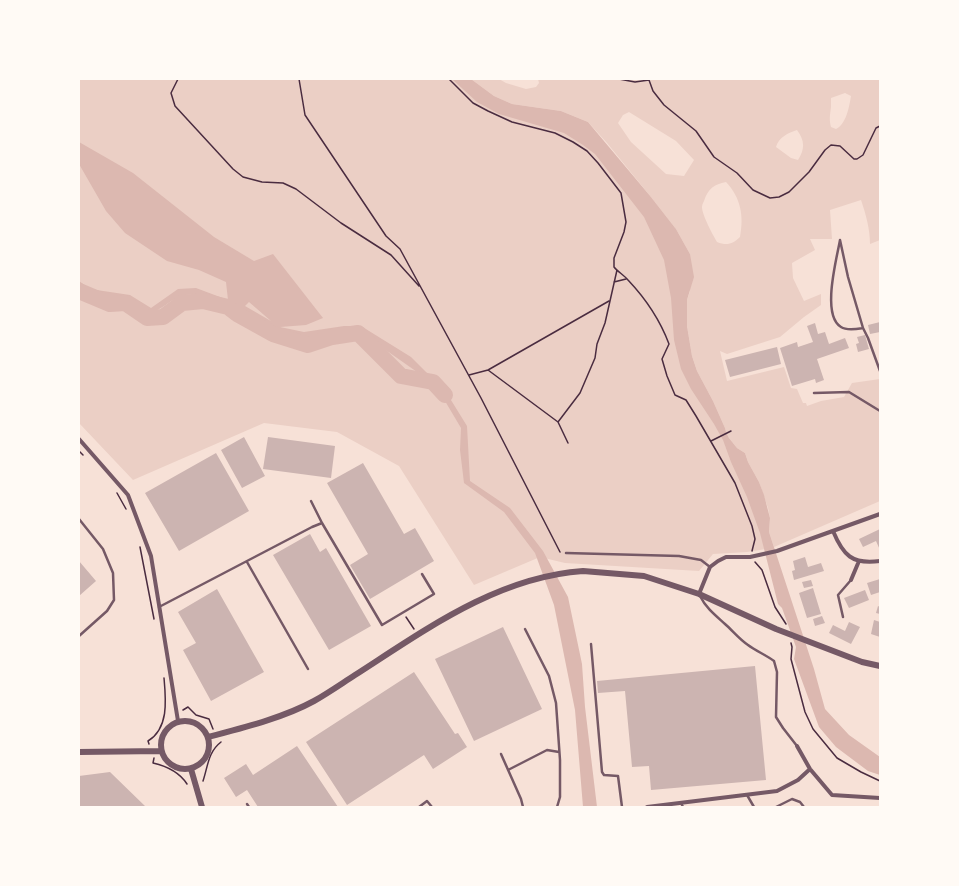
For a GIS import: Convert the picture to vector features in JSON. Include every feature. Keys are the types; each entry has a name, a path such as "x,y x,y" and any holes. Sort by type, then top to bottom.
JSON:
{"street":[{"path":"79,438 128,495 150,556 178,722"},
{"path":"700,594 710,567 718,560 726,557 750,557 776,551 880,514"},
{"path":"833,531 844,552 859,561 880,561"},
{"path":"851,580 859,561"},
{"path":"208,737 271,719 313,702 451,614 519,584 534,579 574,571 644,576 700,594 776,629 862,662 880,666"},
{"path":"185,720 193,722 199,725 208,737 208,753 201,763 191,768 176,768 164,758 161,751 160,744 166,730 171,725 178,722 185,720"},
{"path":"797,746 810,769 832,795 880,798"},
{"path":"79,752 161,751"},
{"path":"191,768 202,807"},
{"path":"647,807 682,805 777,791 798,780 810,769"}],"lane":[{"path":"863,328 851,329 842,327 836,321 830,294 840,240 848,277 863,328 880,371"},
{"path":"814,393 849,392 880,411"},
{"path":"311,501 322,523 382,625 434,594 422,574"},
{"path":"79,519 103,549 113,573 114,600 107,611 79,636"},
{"path":"159,607 322,523"},
{"path":"566,553 679,556 701,560 710,567"},
{"path":"247,562 308,669"},
{"path":"843,617 838,595 851,580"},
{"path":"700,594 703,603 736,636 774,661 777,672 776,717 797,746"},
{"path":"525,629 549,676 556,703 560,797 557,807"},
{"path":"591,644 602,772 604,775 618,776 622,807"},
{"path":"508,770 547,750 559,752"},
{"path":"501,754 523,807"},
{"path":"747,795 754,807"},
{"path":"776,807 792,799 800,802 804,807"},
{"path":"419,807 427,801 432,807"}],"path":[{"path":"178,79 172,93 175,106 233,169 243,177 262,182 283,182 296,189 341,223 391,255 421,288"},
{"path":"299,79 305,115 386,236 400,249 511,454 560,552 566,553"},
{"path":"449,79 473,103 488,111 512,122 555,133 587,151 621,193 626,222 624,232 614,258 614,267 627,279 652,308 663,329 669,344 662,359 667,376 676,395 686,400 735,484 752,526 755,539 750,557 762,570 775,606 785,621 787,628"},
{"path":"619,79 636,82 652,79"},
{"path":"649,80 653,91 664,105 696,131 714,156 737,173 753,190 770,198 779,197 789,192 809,172 825,150 831,145 840,146 854,159 857,159 863,155 876,128 880,126"},
{"path":"558,422 580,393 587,379 605,323 617,270"},
{"path":"614,282 627,279"},
{"path":"469,375 488,370 610,301"},
{"path":"488,370 558,422 568,443"},
{"path":"711,441 731,431"},
{"path":"79,450 84,456"},
{"path":"117,493 126,510"},
{"path":"139,543 155,624"},
{"path":"403,612 419,635"},
{"path":"790,641 792,647 791,659 805,712 813,729 837,758 861,772 880,780"},
{"path":"148,741 157,734 161,728 164,718 166,697 163,676"},
{"path":"188,707 196,715 209,719"},
{"path":"204,776 211,753 216,745 221,742"},
{"path":"153,763 174,772 184,779 188,785"}],"shaded area":[{"path":"79,79 461,79 472,89 580,131 666,236 686,356 760,509 766,549 747,552 713,554 699,571 565,563 540,557 474,585 399,466 337,432 264,423 133,480 79,423"},
{"path":"452,79 471,79 494,96 512,104 561,111 588,122 676,229 690,254 694,277 687,300 687,326 692,356 697,371 713,401 729,438 737,448 745,453 764,495 770,518 769,532 814,669 825,709 849,735 880,757 880,775 868,771 836,747 819,727 794,659 796,647 782,608 778,604 760,533 747,497 723,440 691,389 681,369 674,340 671,298 664,260 644,217 595,154 583,145 564,133 499,114 477,102"},
{"path":"471,79 499,79 506,83 526,89 536,87 539,83 538,79 880,79 880,240 870,244 867,222 861,200 830,210 832,239 810,239 815,250 792,263 793,278 804,301 821,294 821,305 780,337 727,354 720,351 727,381 784,367 791,388 797,389 803,403 806,403 807,406 821,401 844,397 852,383 880,379 880,501 774,547 769,532 770,518 768,508 759,482 748,462 745,453 737,448 729,438 713,401 697,371 692,356 687,326 687,300 690,291 690,254 676,229 607,143 588,122 561,111 512,104 494,96","holes":["845,93 851,96 845,120 836,129 831,127 830,124 831,98","629,112 676,141 694,160 684,176 666,174 631,142 618,123 623,115","797,130 802,138 803,149 798,160 791,158 776,147 779,141 787,134","726,182 735,194 740,208 742,222 740,237 732,243 727,244 717,242 702,211 703,204 710,190"]},
{"path":"79,142 133,173 214,237 254,261 273,254 323,318 306,325 280,327 304,332 344,326 361,326 411,357 446,392 467,426 470,481 510,508 543,551 568,597 582,664 585,707 597,807 583,807 575,710 554,605 535,553 504,512 464,483 460,450 461,428 445,401 427,379 363,334 352,333 304,340 277,334 240,311 237,314 228,307 228,303 204,296 191,294 185,295 150,313 128,301 112,302 79,288 79,281 90,289 130,295 151,308 178,289 196,288 228,300 226,282 199,270 167,261 125,233 106,211 79,164","holes":["249,302 271,321 245,306"]}],"building":[{"path":"880,322 880,332 870,334 868,325"},
{"path":"815,323 818,334 825,332 829,344 845,338 849,348 817,359 824,380 816,383 815,379 792,386 780,348 797,342 798,347 813,342 807,326"},
{"path":"865,335 869,349 858,352 856,344 859,343 857,337"},
{"path":"777,347 781,364 730,377 725,360"},
{"path":"244,437 265,476 242,488 221,450"},
{"path":"268,437 335,446 331,478 263,469"},
{"path":"216,453 249,511 179,551 145,493"},
{"path":"363,463 404,534 415,528 434,561 370,599 350,565 368,554 327,483"},
{"path":"880,529 880,550 876,541 863,547 859,539"},
{"path":"310,534 320,552 326,548 371,626 329,650 273,555"},
{"path":"805,557 808,567 821,563 824,571 794,580 792,571 795,570 793,561"},
{"path":"79,561 96,581 79,596"},
{"path":"880,579 880,592 871,595 867,583"},
{"path":"811,580 813,586 804,588 802,582"},
{"path":"813,588 821,614 807,618 799,593"},
{"path":"217,589 264,672 211,701 183,650 196,643 178,612"},
{"path":"865,590 869,600 849,608 844,598"},
{"path":"878,606 880,607 880,614 876,613"},
{"path":"822,616 825,623 815,626 813,619"},
{"path":"874,620 880,622 880,637 871,634"},
{"path":"849,622 860,627 851,644 829,633 833,625 845,631"},
{"path":"503,627 542,709 474,741 435,659"},
{"path":"755,666 766,780 651,790 649,766 632,767 625,691 598,693 597,681"},
{"path":"414,672 455,734 458,733 467,747 433,769 424,755 347,805 306,742"},
{"path":"297,746 338,807 258,807 247,790 236,797 224,778 246,764 253,775"},
{"path":"110,772 146,807 79,807 79,776"}],"waterway":[{"path":"79,291 110,304 125,303 147,318 163,317 182,303 203,301 228,307 237,314 273,334 308,345 332,337 358,333 401,376 433,382 445,395"}]}
